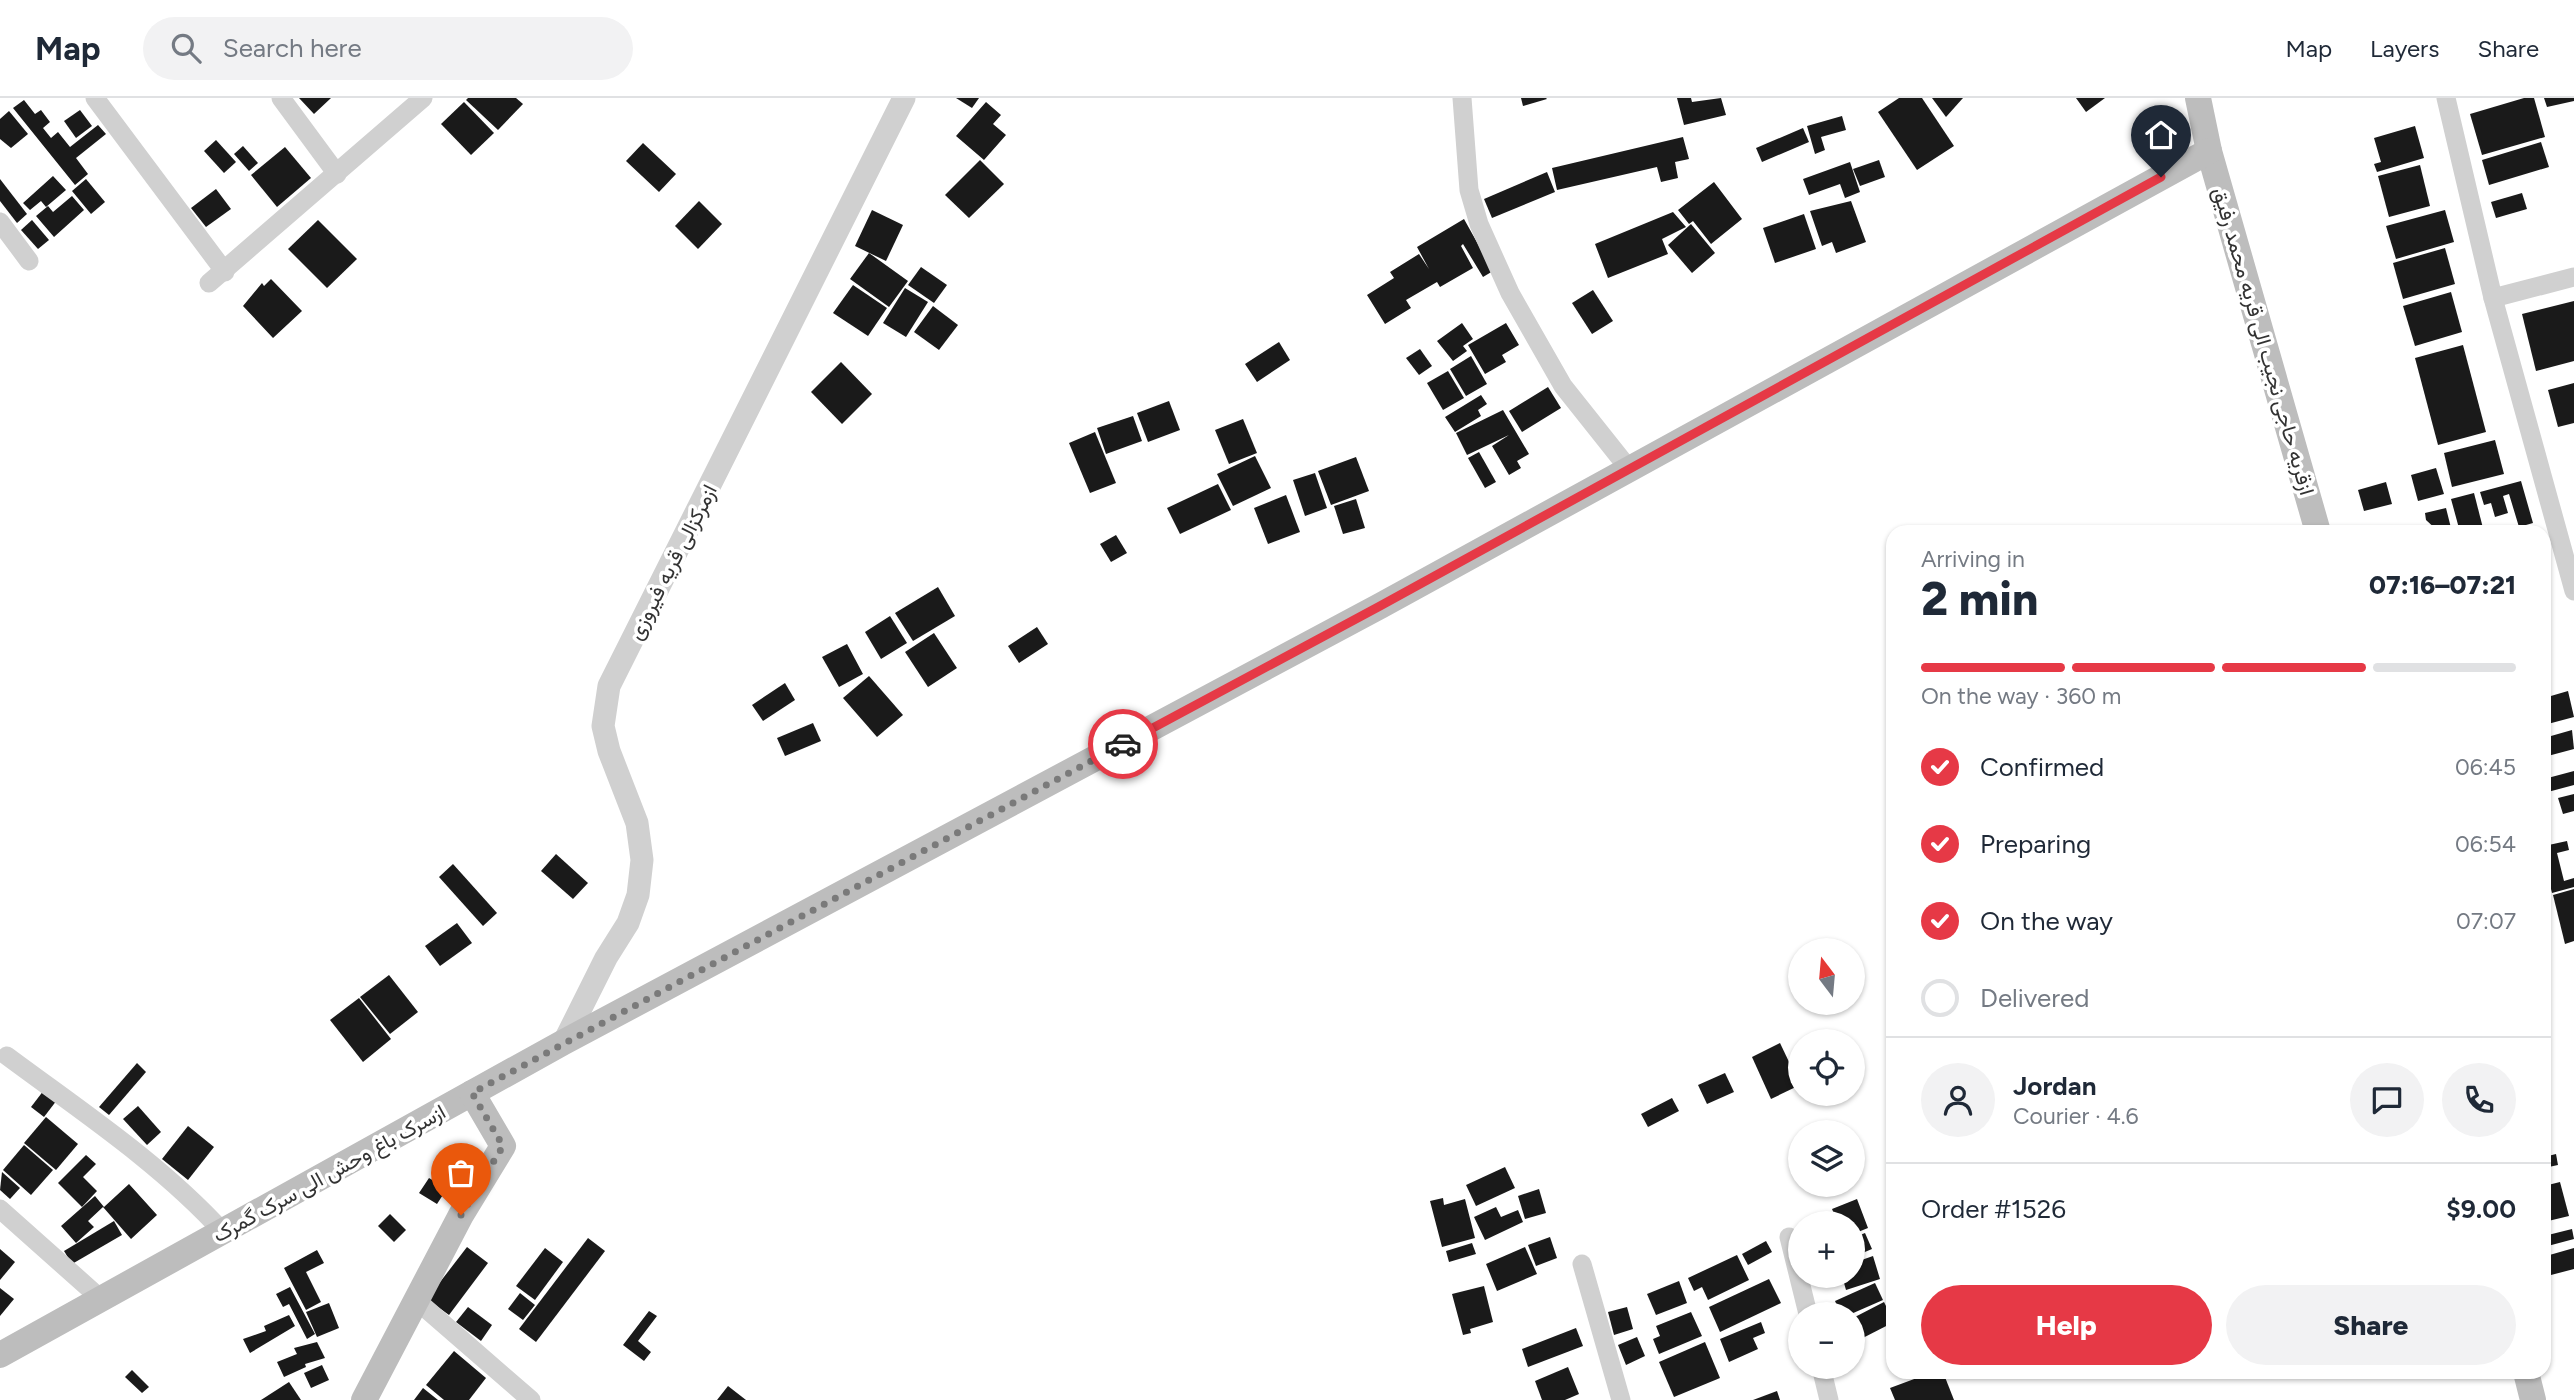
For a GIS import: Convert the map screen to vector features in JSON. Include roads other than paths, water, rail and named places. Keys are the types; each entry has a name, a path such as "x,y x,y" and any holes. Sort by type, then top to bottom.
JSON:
{"main road":[{"name":"ازقریه حاجی نجیب الی قریه محمد رفیق","path":"2198,98 2209,151 2316,525"},
{"name":"ازسرک باغ وحش الی سرک گمرک","path":"0,1355 564,1042 1380,606 2209,151"},
{"path":"365,1400 416,1300 503,1146 472,1093"},
{"path":"2528,1379 2533,1400"}],"street":[{"path":"95,98 217,277 423,98"},
{"path":"281,98 337,174"},
{"name":"ازمرکزالی قریه فیروزی","path":"564,1042 606,958 628,923 638,895 642,860 637,823 609,751 603,726 609,686 905,98"},
{"path":"1462,98 1469,190 1479,224 1510,293 1563,386 1629,469"},
{"path":"2446,98 2493,298 2574,591"},
{"path":"0,222 29,261"},
{"path":"2493,298 2574,277"},
{"path":"7,1056 133,1150 195,1201 222,1232"},
{"path":"0,1209 101,1299"},
{"path":"1581,1264 1621,1400"},
{"path":"416,1300 531,1400"},
{"path":"1824,1379 1829,1400"}]}
